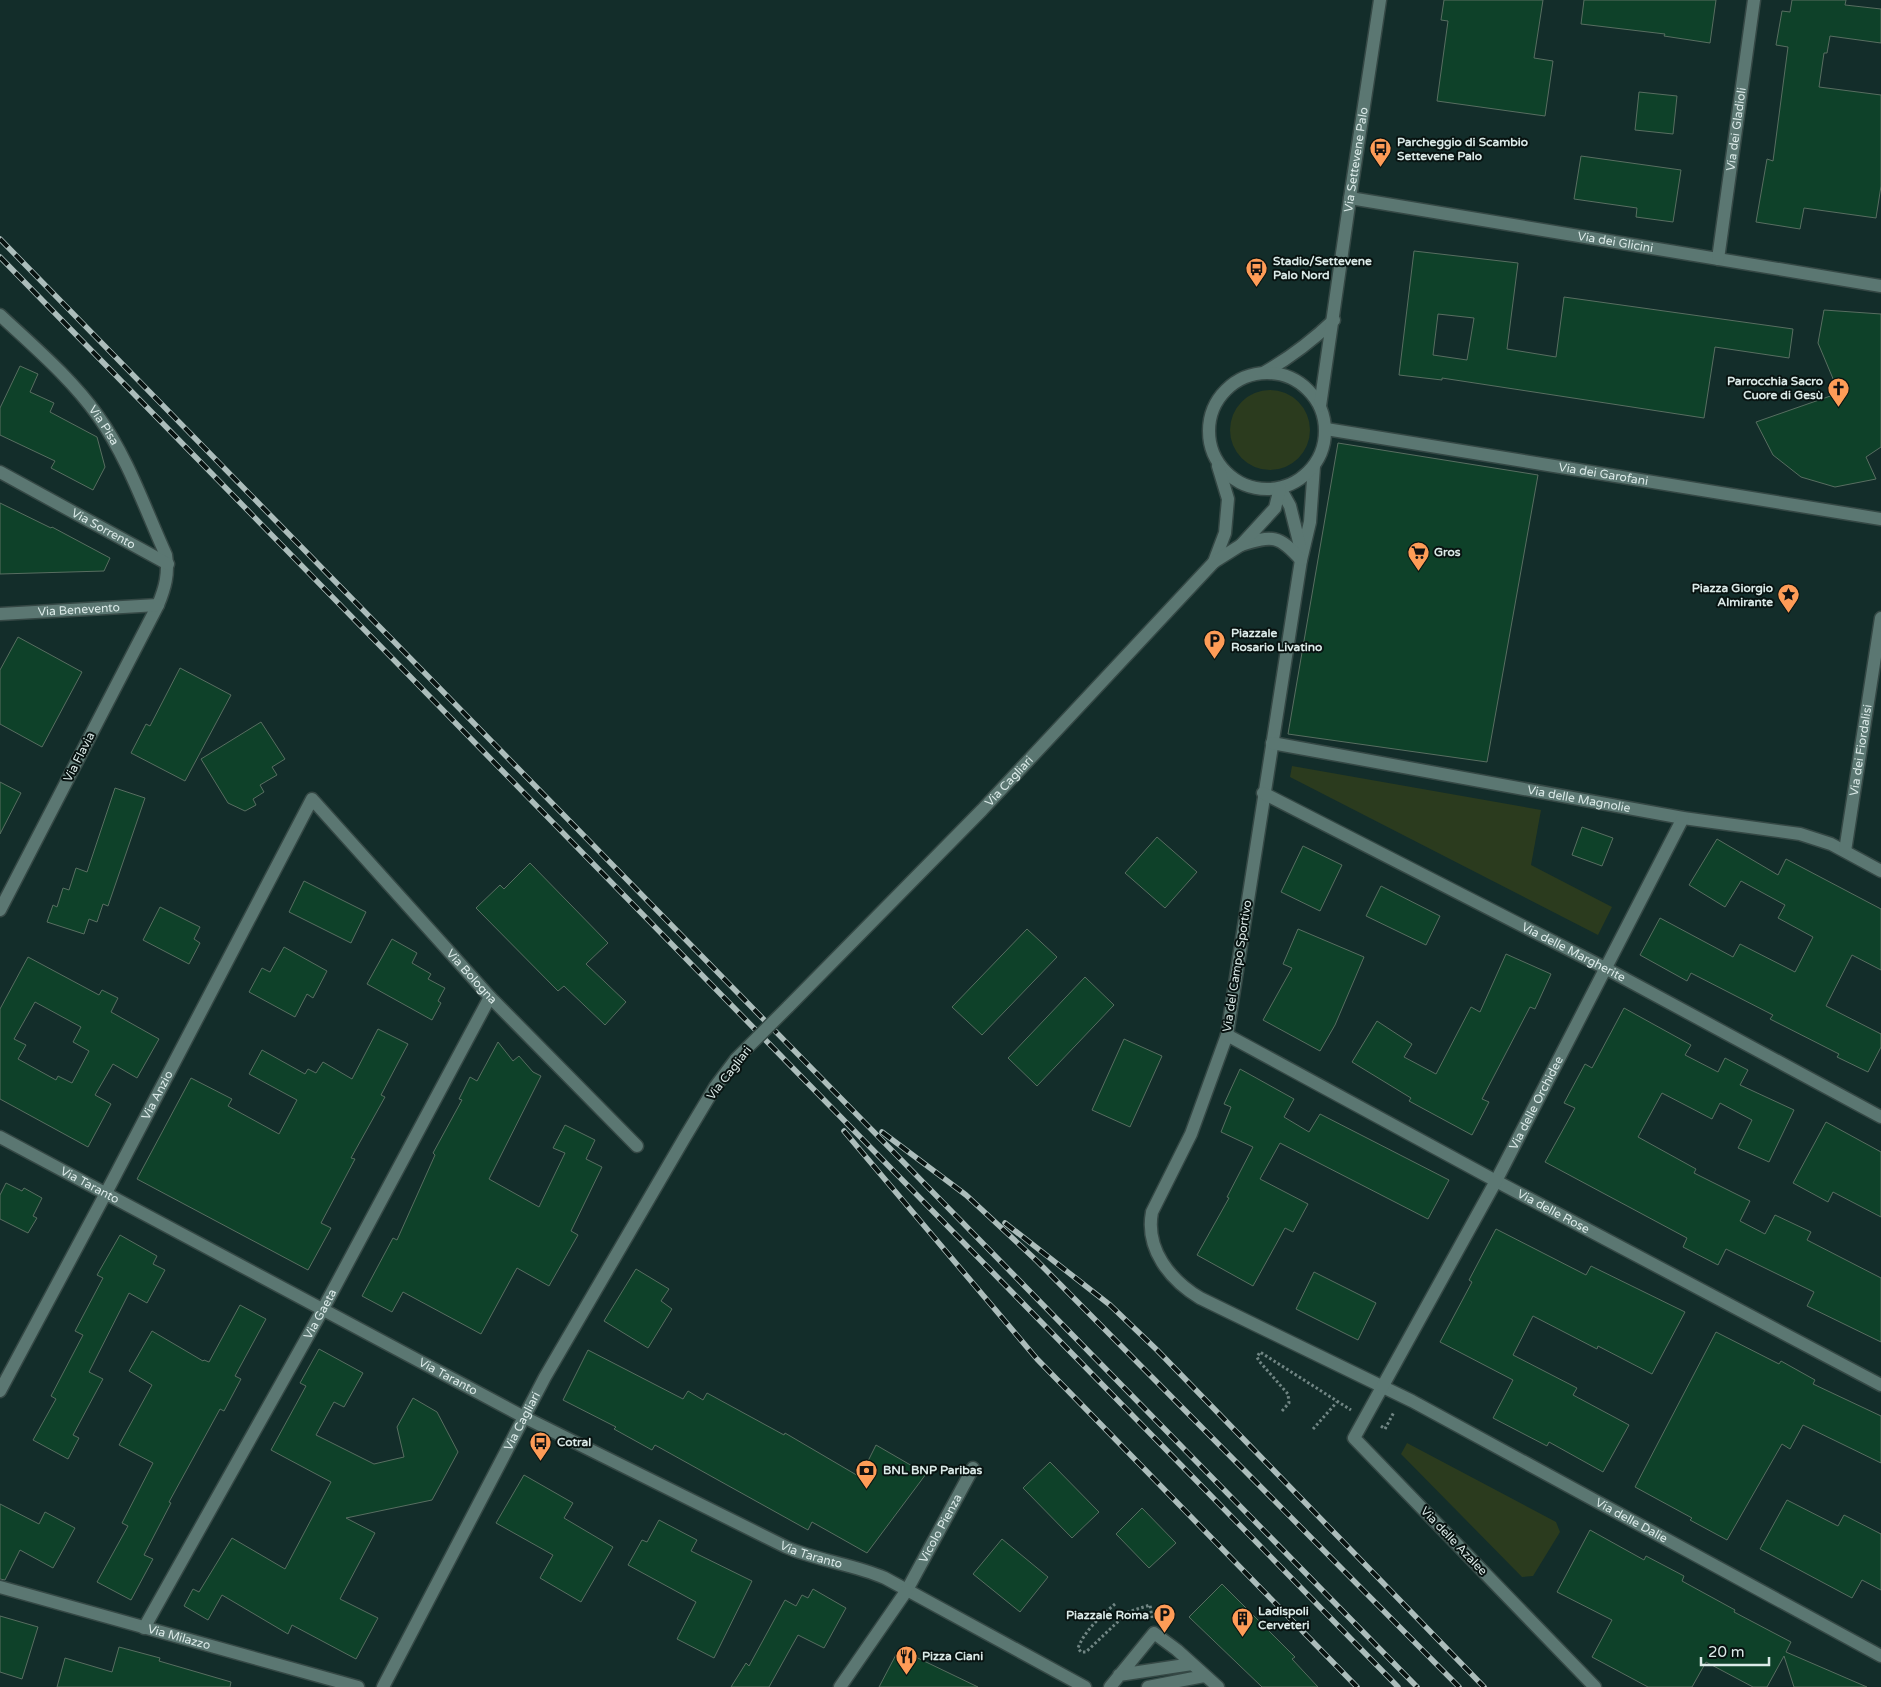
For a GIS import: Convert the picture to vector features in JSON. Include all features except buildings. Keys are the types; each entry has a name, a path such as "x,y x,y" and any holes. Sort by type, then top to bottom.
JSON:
{"street":[{"name":"Via Settevene Palo","path":"1320,406 1379,0"},
{"name":"Via dei Gladioli","path":"1718,259 1754,0"},
{"name":"Via dei Glicini","path":"1350,198 1881,286"},
{"name":"Via Pisa","path":"0,315 66,379 101,420 120,451 168,564"},
{"path":"1265,372 1282,374 1298,381 1311,392 1320,406 1326,429 1323,449 1314,466 1305,476 1293,484 1280,488 1262,489 1243,485 1228,475 1216,460 1210,445 1208,431 1210,417 1215,404 1224,391 1236,381 1250,375 1265,372 1290,358 1334,320"},
{"name":"Via dei Garofani","path":"1326,429 1881,519"},
{"name":"Via Cagliari","path":"1214,562 1225,533 1228,499 1216,460"},
{"name":"Via del Campo Sportivo","path":"1314,466 1310,522 1301,556 1263,792 1227,1035 1192,1134 1152,1212 1150,1229 1162,1262 1172,1276 1192,1293 1382,1386"},
{"name":"Via Sorrento","path":"0,472 168,564"},
{"name":"Via Cagliari","path":"384,1687 524,1416 715,1087 736,1059 982,810 1214,562 1241,544 1276,508 1280,488"},
{"name":"Via del Campo Sportivo","path":"1280,488 1290,506 1301,556"},
{"path":"1241,544 1261,538 1276,538 1301,556"},
{"path":"158,605 167,582 168,564"},
{"name":"Via Benevento","path":"0,614 158,605"},
{"name":"Via Flavia","path":"0,910 158,605"},
{"name":"Via dei Fiordalisi","path":"1846,851 1881,618"},
{"name":"Via delle Magnolie","path":"1272,743 1684,818 1800,834 1831,844 1881,871"},
{"name":"Via delle Margherite","path":"1263,792 1605,968 1881,1118"},
{"name":"Via Bologna","path":"312,799 490,998 637,1146"},
{"name":"Via Anzio","path":"0,1391 312,799"},
{"name":"Via delle Orchidee","path":"1382,1386 1496,1181 1684,818"},
{"name":"Via Gaeta","path":"144,1628 322,1309 490,998"},
{"name":"Via delle Rose","path":"1227,1035 1496,1181 1881,1385"},
{"name":"Via Taranto","path":"0,1137 524,1416 786,1547 826,1562 874,1573 908,1590"},
{"name":"Via delle Dalie","path":"1382,1386 1881,1656"},
{"name":"Via delle Azalee","path":"1382,1386 1354,1438 1595,1687"},
{"name":"Vicolo Pienza","path":"840,1687 908,1590 972,1468"},
{"name":"Via Milazzo","path":"0,1587 358,1687"},
{"path":"908,1590 1085,1687"},
{"path":"1110,1687 1154,1633 1218,1687"},
{"path":"1119,1676 1192,1664"},
{"path":"1148,1687 1204,1676"}],"path":[{"path":"1282,1411 1289,1403 1288,1394 1258,1361 1257,1357 1260,1352 1337,1402 1384,1429 1396,1410 1405,1415 1412,1401"},
{"path":"1313,1429 1337,1402"},
{"path":"1115,1604 1100,1617 1080,1642 1078,1648 1081,1652 1086,1652 1128,1612 1150,1605"}],"green space":[{"path":"1270,390 1285,393 1298,402 1307,415 1310,430 1307,445 1298,458 1285,467 1270,470 1255,467 1242,458 1233,445 1230,430 1233,415 1242,402 1255,393"},
{"path":"1292,766 1541,810 1531,865 1612,907 1598,935 1290,777"},
{"path":"1407,1443 1556,1522 1560,1532 1533,1576 1522,1577 1401,1454"}],"railway":[{"path":"0,239 1417,1687"},
{"path":"0,257 1398,1687"},
{"path":"844,1131 1037,1359 1357,1687"},
{"path":"882,1132 966,1195 1037,1261 1459,1687"},
{"path":"1005,1223 1110,1305 1157,1350 1484,1687"}],"place":[{"name":"Parcheggio di Scambio Settevene Palo","path":"1381,168"},
{"name":"Stadio/Settevene Palo Nord","path":"1257,287"},
{"name":"Parrocchia Sacro Cuore di Gesù","path":"1839,407"},
{"name":"Gros","path":"1418,571"},
{"name":"Piazza Giorgio Almirante","path":"1789,614"},
{"name":"Piazzale Rosario Livatino","path":"1215,659"},
{"name":"Cotral","path":"541,1461"},
{"name":"BNL BNP Paribas","path":"867,1489"},
{"name":"Piazzale Roma","path":"1165,1634"},
{"name":"Ladispoli Cerveteri","path":"1242,1637"},
{"name":"Pizza Ciani","path":"906,1675"}]}
